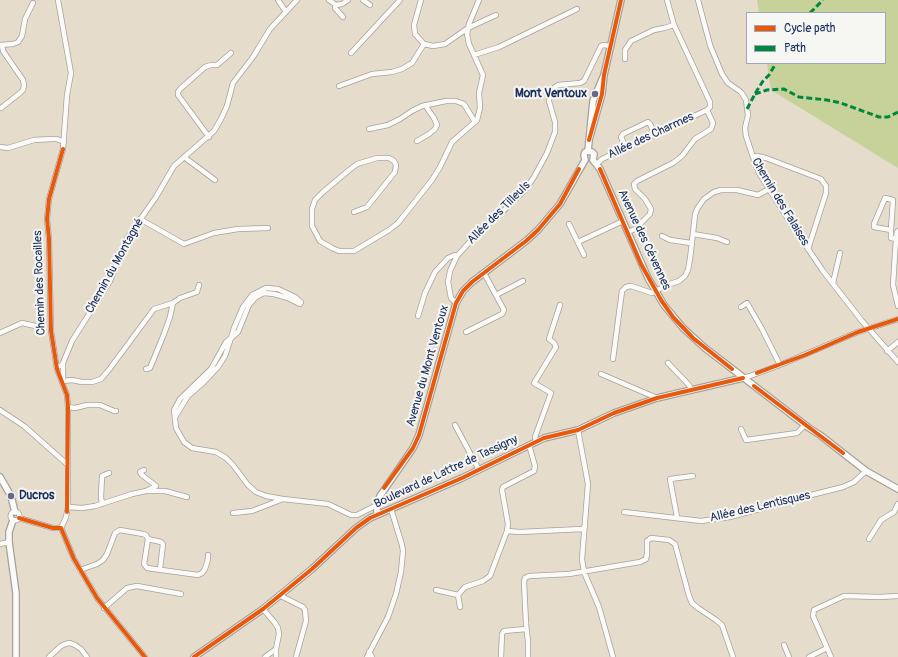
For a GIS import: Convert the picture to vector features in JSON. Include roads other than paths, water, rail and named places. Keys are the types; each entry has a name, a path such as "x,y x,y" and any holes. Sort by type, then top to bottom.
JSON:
{"street":[{"name":"Chemin des Rocailles","path":"58,0 71,74 67,95 63,149 49,199 47,219 49,239 50,322 57,367 68,407 68,507 66,517 61,528"},
{"path":"278,0 286,12"},
{"name":"Chemin du Montagné","path":"62,381 63,363 72,341 110,281 128,237 156,197 174,166 209,136 217,125 224,112 233,83 253,57 270,29 297,0"},
{"path":"329,0 336,5 335,8 343,16"},
{"path":"336,5 342,4 348,0"},
{"path":"363,0 370,5"},
{"path":"351,53 400,0"},
{"path":"421,0 414,25 416,34 424,44 433,46 445,44 468,28 496,15"},
{"path":"354,212 367,207 396,172 396,166 391,159 382,157 357,164 315,200 312,209 312,226 320,241 339,251 354,250 389,230 398,223 432,180 452,142 475,122 480,112 479,93 483,78 469,44 467,34 478,0"},
{"path":"588,151 601,102 604,75 621,0"},
{"path":"628,232 635,229 650,214 651,209 645,199 635,189 634,184 637,181 673,163 682,156 695,139 711,129 713,123 707,110 710,107 710,102 674,25 667,0"},
{"name":"Chemin des Falaises","path":"698,0 710,45 722,74 728,83 741,92 746,100 748,115 745,128 746,136 753,158 769,189 823,271 868,328 898,362"},
{"path":"1,108 23,90 24,85 3,51 1,45 14,44 21,39 25,18 33,3"},
{"path":"474,55 499,47 577,9"},
{"path":"625,59 625,50 631,41 654,30 674,25"},
{"path":"339,86 372,74 392,72 402,69 412,63 424,44"},
{"name":"Allée des Tilleuls","path":"456,303 451,298 448,282 450,271 458,256 475,236 502,213 525,190 547,153 555,132 555,122 549,101 550,92 558,85 584,81 601,46 611,46"},
{"path":"209,136 178,95 178,92 205,67 217,65 231,53"},
{"path":"369,129 388,125 425,105 446,101 459,102 466,106 475,122"},
{"path":"417,141 432,132 437,125 425,105"},
{"name":"Allée des Charmes","path":"595,162 707,110"},
{"path":"626,148 621,137 623,134 648,122 655,134"},
{"path":"0,147 8,148 34,140 52,138 64,142"},
{"name":"Avenue des Cévennes","path":"588,151 594,154 595,162 648,278 669,311 683,328 705,348 743,378 866,471 898,489"},
{"name":"Avenue du Mont Ventoux","path":"377,515 377,505 380,496 419,435 456,303 463,291 469,285 526,241 548,218 560,204 585,160 584,153 588,151"},
{"path":"184,156 215,180"},
{"path":"753,158 757,156 766,158 821,180 826,186 826,192 808,249"},
{"path":"585,160 595,162"},
{"path":"613,359 622,291 626,287 631,286 651,294 667,285 679,281 685,276 688,270 692,234 697,209 704,199 714,192 721,190 730,189 758,195 769,189"},
{"path":"891,230 874,227 885,198 893,200 891,238 896,239"},
{"path":"140,219 184,244 214,233 238,229 268,228"},
{"path":"578,242 623,221"},
{"path":"569,224 584,256"},
{"path":"898,231 896,232 893,285 898,306"},
{"path":"692,234 718,238 727,242"},
{"path":"662,236 670,240 691,243"},
{"path":"833,283 840,253"},
{"name":"Allée des Tilleuls","path":"418,316 425,293 435,272 448,258 455,255 458,256"},
{"path":"466,332 502,314 504,310 484,273"},
{"path":"496,295 523,281"},
{"path":"62,381 72,380 92,382 101,379 154,309 173,303 180,298 197,292 199,285"},
{"path":"266,288 278,289 295,297 301,302 300,304 288,298 274,294 267,293 260,295 249,305 240,328 231,338 243,307 248,299 256,292 266,288"},
{"path":"146,370 150,368 164,334 173,303"},
{"path":"741,307 747,303 780,365"},
{"path":"536,441 535,437 551,392 534,383 556,347 549,339 560,305"},
{"path":"743,378 780,365 868,328 898,319"},
{"path":"0,333 22,323 40,327"},
{"name":"Boulevard de Lattre de Tassigny","path":"231,338 225,356 218,367 212,375 188,396 175,417 176,428 184,442 192,448 216,452 226,458 233,464 248,485 256,492 266,496 328,504 339,508 348,514 354,515 377,505"},
{"path":"887,351 898,342"},
{"path":"57,367 63,363"},
{"path":"668,363 691,389"},
{"path":"601,374 657,398"},
{"name":"Boulevard de Lattre de Tassigny","path":"196,656 263,609 312,569 359,526 377,515 479,470 536,441 578,430 614,413 657,398 743,378"},
{"path":"68,407 75,408 87,405 100,405 114,412 116,410"},
{"path":"0,410 24,426 68,465"},
{"path":"455,425 479,470"},
{"path":"741,429 746,440 797,433 805,425"},
{"path":"578,430 588,484 582,559 584,572 600,607 613,657"},
{"path":"458,595 465,587 483,581 490,576 507,531 508,524 502,490 503,487 534,471 535,466 529,445"},
{"path":"144,470 140,472 142,475 156,486 146,491"},
{"name":"Allée des Lentisques","path":"624,512 701,521 739,515 811,495 843,488 854,482 866,471"},
{"path":"102,504 100,497 102,476 109,473"},
{"path":"677,517 670,479 693,476"},
{"path":"0,477 11,496 15,512 19,514 9,532 16,593 16,657"},
{"path":"68,507 82,508 95,506 146,491 165,491 187,497"},
{"name":"Boulevard de Lattre de Tassigny","path":"233,513 252,511 283,499"},
{"path":"869,539 881,520 894,512 898,504"},
{"path":"372,657 368,654 388,617 396,594 401,572 403,551 391,509"},
{"path":"16,519 54,528 61,528 80,570 104,608 145,657"},
{"path":"507,531 520,532 582,529 585,527"},
{"path":"80,570 97,564 106,557 115,533 118,531 143,534 146,535 148,539 159,541 163,544 160,569"},
{"path":"528,657 525,578 529,576 584,572 640,562 646,559 647,542 649,539 654,538 671,541 675,547 692,603 720,622 732,657"},
{"path":"148,539 144,566 198,575 205,569 208,555"},
{"path":"0,544 9,542"},
{"path":"104,608 127,588 137,586 181,594"},
{"path":"436,590 458,595"},
{"path":"279,595 303,607 305,610 306,621 296,657"},
{"path":"458,595 460,607"},
{"path":"831,657 813,616 814,610 844,596 898,596"},
{"path":"263,609 278,628 279,634 276,657"},
{"path":"501,657 502,634 504,631 526,629"},
{"path":"49,657 65,644 70,643 75,645 87,657"},
{"path":"784,645 789,657"},
{"path":"809,657 827,648"},
{"path":"265,657 276,649"}],"place":[{"name":"Mont Ventoux","path":"595,94"},
{"name":"Ducros","path":"11,496"}]}
